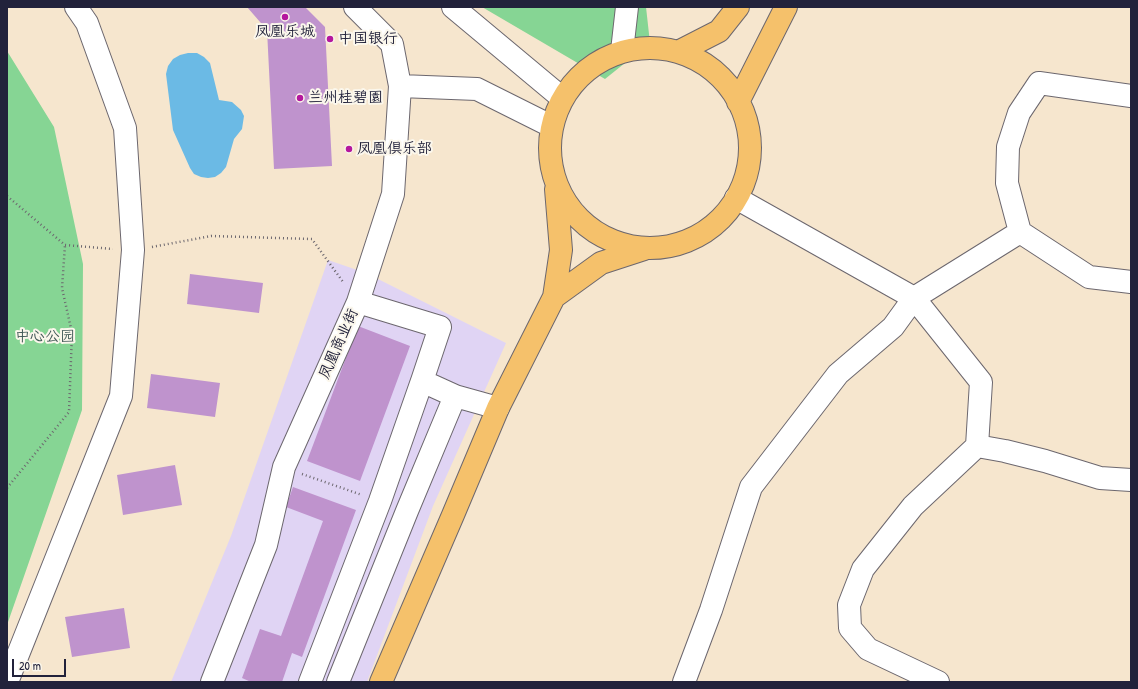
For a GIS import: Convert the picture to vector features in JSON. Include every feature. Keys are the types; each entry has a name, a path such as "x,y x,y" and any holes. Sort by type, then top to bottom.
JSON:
{"main road":[{"path":"678,52 718,30 738,7"},
{"path":"738,102 786,7"},
{"path":"381,682 498,408 554,297 561,250 556,185 549,156 551,126 562,98 588,69 622,51 650,48 678,52 697,60 713,71 727,85 738,102 747,125 750,150 746,175 736,198 720,219 699,235 675,245 648,248 601,263 554,297"},
{"path":"556,185 571,210 593,230 619,243 648,248"}],"street":[{"path":"7,682 121,396 133,250 124,128 87,23 76,7"},
{"name":"凤凰商业街","path":"212,682 266,545 284,467 358,302 393,194 400,86 392,44 355,7"},
{"path":"453,7 562,98"},
{"path":"622,51 627,7"},
{"path":"1131,96 1039,83 1019,113 1008,147 1007,183 1020,232 1089,277 1131,282"},
{"path":"400,86 477,89 551,126"},
{"path":"736,198 914,298 981,382 977,446 913,506 863,569 849,605 850,628 868,649 938,682"},
{"path":"684,682 711,610 751,487 838,374 893,327 914,298 1020,232"},
{"path":"310,682 380,501 440,327 358,302"},
{"path":"422,381 455,396 498,408"},
{"path":"338,682 455,396"},
{"path":"977,446 1045,461 1100,478 1131,480"}],"path":[{"path":"7,196 65,245 133,250 211,236 312,238 358,302"},
{"path":"7,488 69,412 72,333 62,288 65,245"}],"shaded area":[{"path":"328,260 366,273 506,343 433,506 367,682 171,682 231,536"}],"green space":[{"path":"482,7 646,7 650,43 605,79"},
{"name":"中心公园","path":"7,51 54,127 83,264 82,410 7,625"}],"water":[{"path":"188,53 197,53 210,63 219,100 232,102 241,110 244,116 242,129 234,139 226,167 215,177 201,177 194,174 173,130 166,74 168,66 173,59"}],"building":[{"name":"兰州桂碧園","path":"247,7 305,7 325,27 332,166 274,169 267,30"},
{"path":"190,274 263,283 259,313 187,304"},
{"path":"358,326 410,346 360,481 307,461"},
{"path":"151,374 220,383 215,417 147,408"},
{"path":"175,465 182,505 123,515 117,475"},
{"path":"293,487 356,510 302,657 292,653 282,682 251,682 242,678 260,629 281,636 323,521 286,507"},
{"path":"124,608 130,648 72,657 65,617"}],"place":[{"name":"凤凰乐城","path":"285,17"},
{"name":"中国银行","path":"330,39"},
{"name":"兰州桂碧園","path":"300,98"},
{"name":"凤凰俱乐部","path":"349,149"}]}
